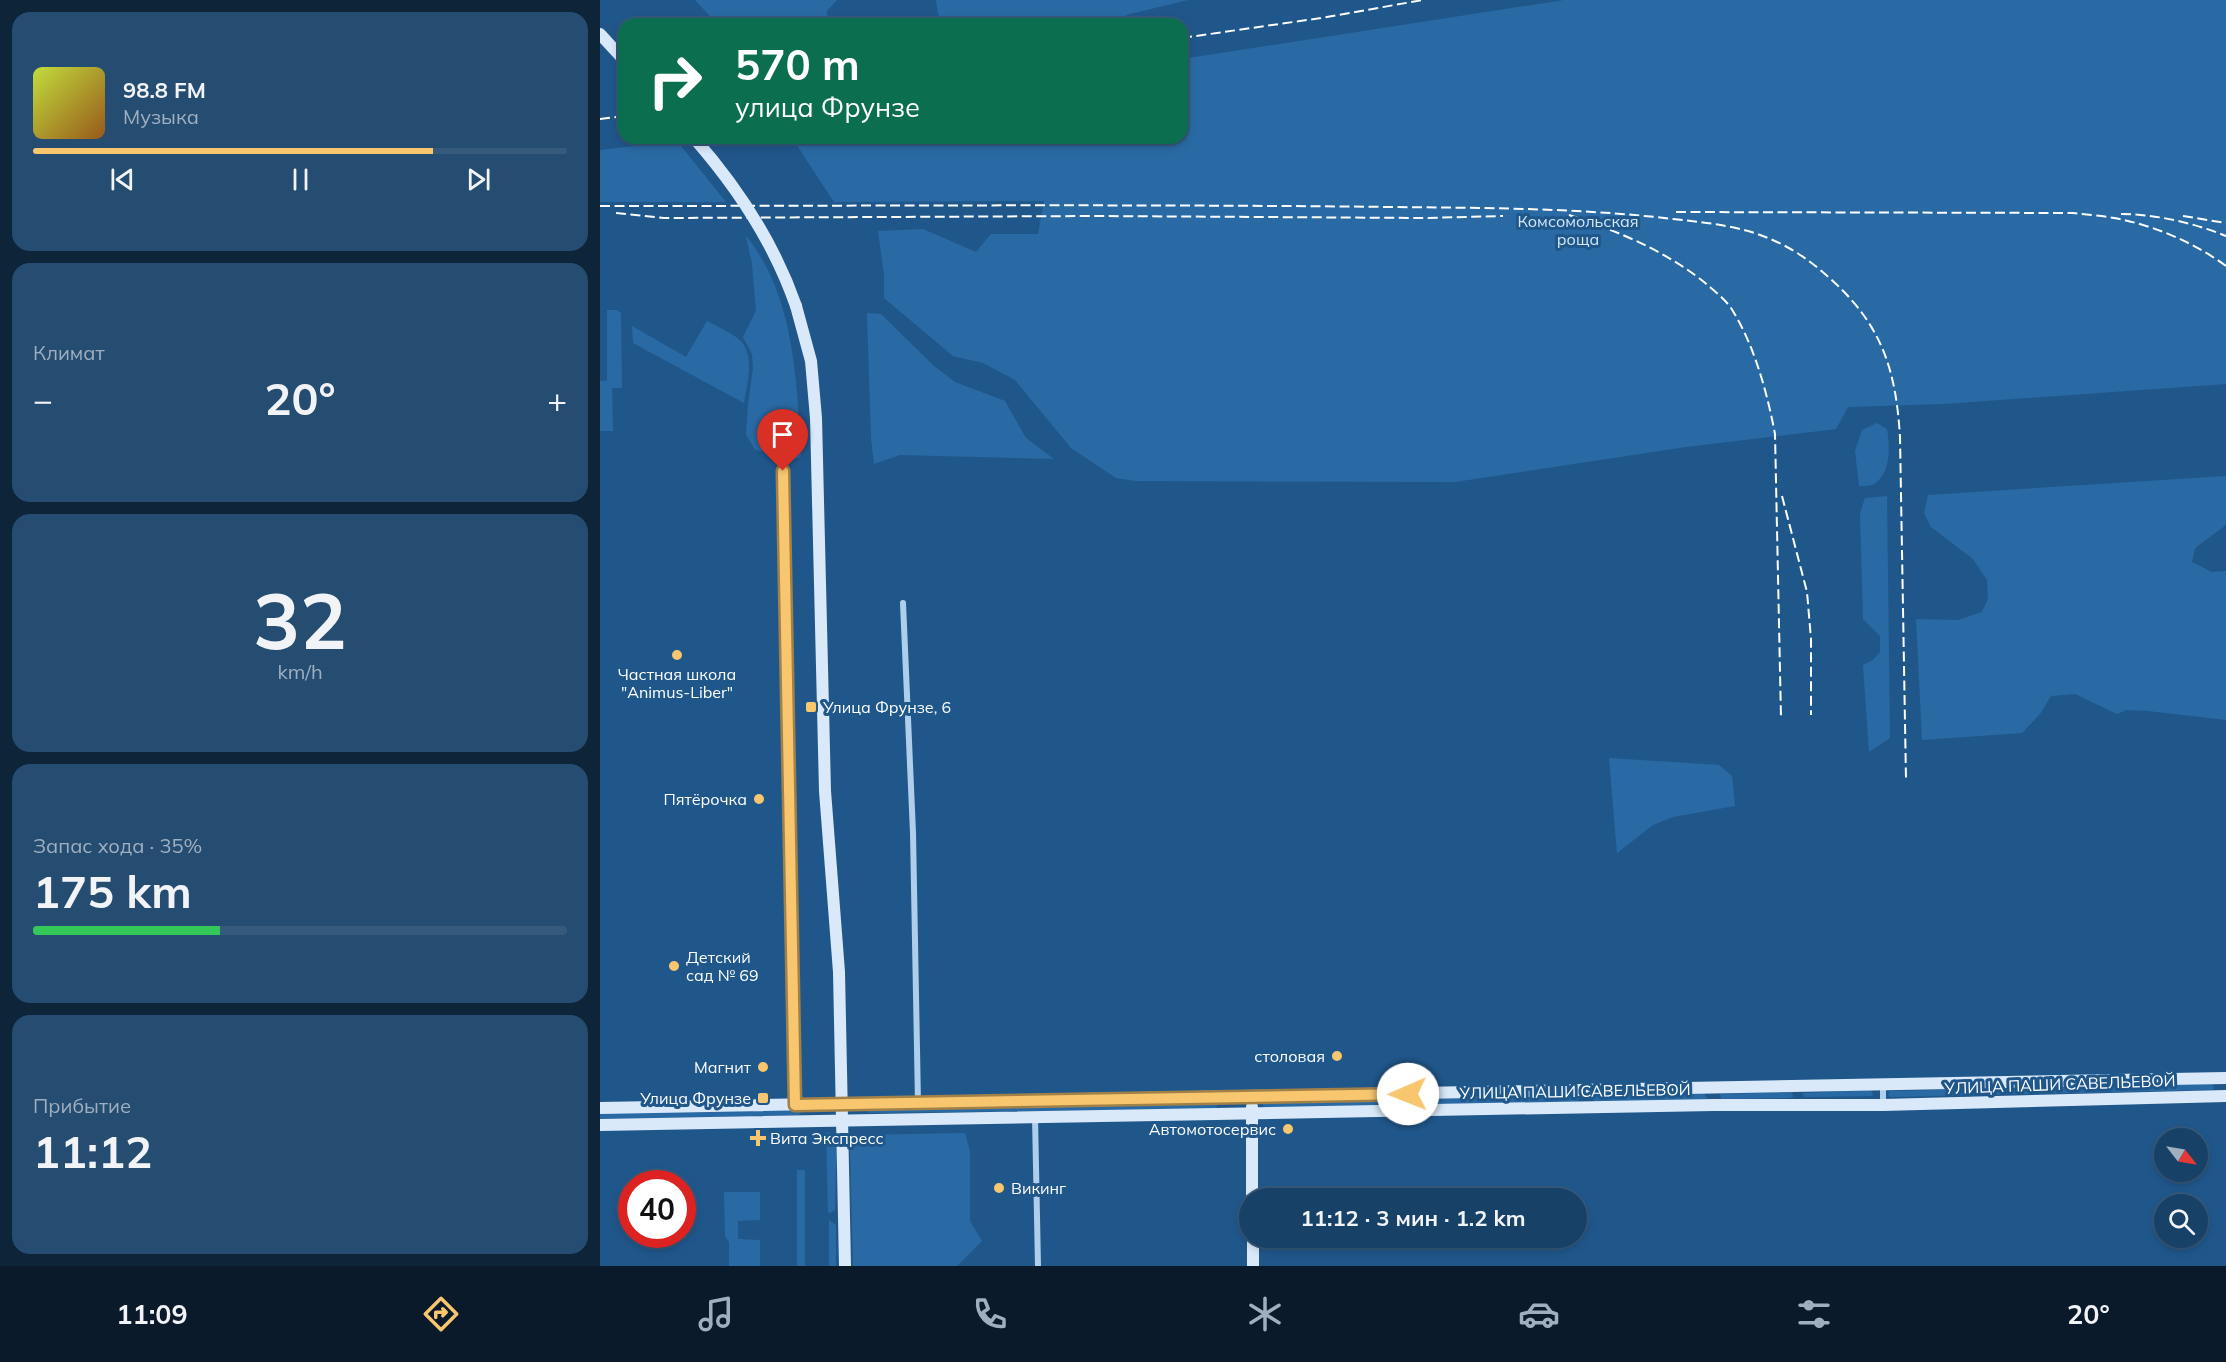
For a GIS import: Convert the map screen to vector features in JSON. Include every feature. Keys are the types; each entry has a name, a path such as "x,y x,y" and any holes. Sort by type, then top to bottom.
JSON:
{"street":[{"path":"600,34 618,54"},
{"path":"699,144 728,177 747,204 775,256 796,306 811,361 816,410 825,791 839,972 845,1266"},
{"path":"783,471 795,1105"},
{"path":"903,603 913,833 918,1102"},
{"name":"УЛИЦА ПАШИ САВЕЛЬЕВОЙ","path":"600,1125 1035,1118 1221,1105 1252,1097 2226,1077"},
{"path":"1883,1084 1883,1105"},
{"path":"1713,1105 1714,1088"},
{"name":"УЛИЦА ПАШИ САВЕЛЬЕВОЙ","path":"600,1108 918,1102 1221,1105 1252,1114 1713,1105 1883,1105 2226,1096"},
{"path":"1252,1097 1252,1188"},
{"path":"1035,1118 1038,1266"},
{"path":"1253,1248 1253,1266"}],"green space":[{"path":"695,0 837,0 826,12 828,18 712,18"},
{"path":"936,0 1188,0 1120,18 940,18"},
{"name":"Комсомольская роща","path":"1564,0 2226,0 2226,384 1944,404 1848,407 1836,429 1686,447 1455,482 1136,481 1116,478 1071,448 1015,380 983,363 953,356 884,298 884,275 878,231 923,229 976,252 991,234 1038,234 1044,201 834,202 796,144 1188,144 1188,58"},
{"path":"651,144 679,144 726,202 600,202 600,150"},
{"path":"746,236 762,259 775,285 790,341 798,400 801,457 788,461 777,454 755,450 746,434 753,368 752,354 743,337 756,311 752,264"},
{"path":"607,310 617,310 621,313 622,388 612,388 613,431 600,431 600,381 607,381"},
{"path":"867,313 881,314 934,366 955,382 1005,401 1026,438 1054,459 900,455 874,464"},
{"path":"707,321 736,337 747,350 749,368 744,403 633,343 632,326 686,357"},
{"path":"1877,423 1887,429 1889,443 1884,474 1874,484 1859,486 1855,451 1862,430"},
{"path":"2226,476 2226,525 2195,548 2192,562 2212,572 2226,571 2226,720 2148,711 2126,710 2117,714 2075,694 2051,696 2040,714 2022,733 1922,740 1916,619 1958,620 1982,612 1988,599 1987,580 1973,559 1931,527 1924,513 1928,495"},
{"path":"1887,496 1890,738 1869,752 1863,665 1873,660 1880,652 1880,636 1863,619 1860,513 1865,498"},
{"path":"1609,758 1719,765 1732,776 1735,806 1673,817 1653,825 1617,853"},
{"path":"2212,1084 2214,1089 2211,1090 1891,1097 1888,1095 1890,1091"},
{"path":"1871,1090 1873,1095 1871,1096 1805,1097 1802,1093"},
{"path":"1792,1092 1793,1097 1789,1098 1721,1099 1720,1094"},
{"path":"1704,1093 1707,1099 1702,1100 1594,1102 1592,1097 1595,1095"},
{"path":"1577,1095 1579,1100 1574,1102 1264,1108 1262,1102 1265,1100"},
{"path":"1218,1103 1216,1109 868,1113 870,1109"},
{"path":"797,1108 801,1114 600,1119 600,1112"},
{"path":"826,1132 837,1134 835,1210 830,1213 828,1212"},
{"path":"965,1133 970,1151 970,1221 982,1241 957,1266 853,1266 850,1149 854,1139 861,1135"},
{"path":"797,1170 805,1170 805,1266 797,1266"},
{"path":"724,1192 760,1192 760,1220 738,1221 738,1239 760,1240 760,1266 729,1266 729,1242 725,1236"},
{"path":"829,1220 836,1225 836,1266 829,1266"}],"railway":[{"path":"1188,37 1321,18 1423,0"},
{"path":"600,119 618,117"},
{"path":"600,206 1196,206 1534,209 1638,215 1700,222 1739,229 1777,242 1793,250 1835,283 1865,317 1884,352 1895,392 1900,437 1906,780"},
{"path":"1676,212 2073,213 2118,219 2151,227 2190,244 2226,266"},
{"path":"616,213 664,218 1096,216 1427,218 1503,216"},
{"path":"2121,214 2174,220 2226,236"},
{"path":"1569,215 1640,243 1673,260 1704,282 1731,308 1753,353 1764,385 1775,434 1781,718"},
{"path":"2183,216 2226,223"},
{"path":"1782,496 1807,592 1811,639 1811,715"}],"place":[{"name":"Частная школа \"Animus-Liber\"","path":"677,655"},
{"name":"Улица Фрунзе, 6","path":"811,707"},
{"name":"Пятёрочка","path":"759,799"},
{"name":"Детский сад № 69","path":"674,966"},
{"name":"столовая","path":"1337,1056"},
{"name":"Магнит","path":"763,1067"},
{"name":"Улица Фрунзе","path":"763,1098"},
{"name":"Автомотосервис","path":"1288,1129"},
{"name":"Вита Экспресс","path":"758,1138"},
{"name":"Викинг","path":"999,1188"}],"route":[{"path":"783,471 795,1105 1408,1094"}]}
